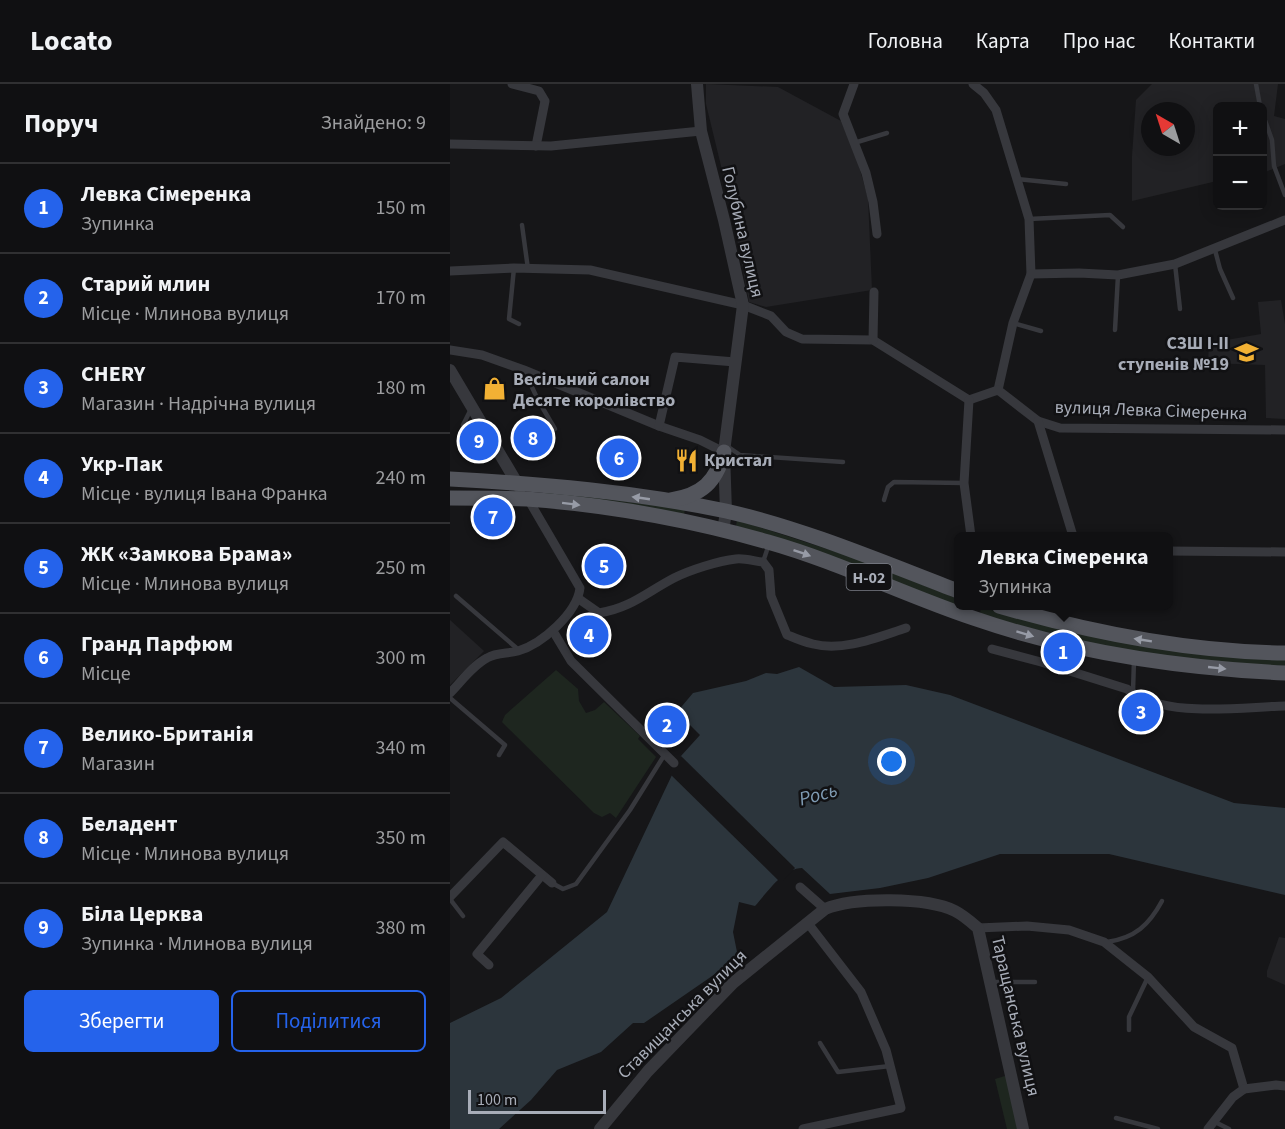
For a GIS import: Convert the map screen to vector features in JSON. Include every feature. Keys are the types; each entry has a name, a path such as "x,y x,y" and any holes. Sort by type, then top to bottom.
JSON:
{"main road":[{"path":"664,501 695,493 707,486 716,476 724,448"},
{"name":"Н-02","path":"450,479 518,483 664,501 726,512 788,529 954,590"},
{"name":"Н-02","path":"450,498 528,499 663,516 770,542 954,605"},
{"path":"1013,610 1059,623 1141,640 1245,653 1285,653"},
{"name":"Н-02","path":"974,612 1050,641 1135,659 1238,671 1285,673"}],"street":[{"path":"512,84 539,91 545,101 536,146"},
{"name":"Голубина вулиця","path":"697,84 701,131 743,305 724,448 726,512 723,531"},
{"path":"854,84 843,114 866,172 877,234"},
{"path":"969,400 998,390 1013,323 1031,274 1029,219 996,110 984,93 973,84"},
{"path":"450,144 536,146 701,131"},
{"path":"1031,274 1118,275 1175,264 1215,250 1285,220"},
{"path":"450,271 514,268 590,270 743,305 771,316 786,332 802,339 873,340 969,400"},
{"path":"873,340 874,292"},
{"path":"450,350 482,355 524,370 659,426 724,448"},
{"path":"659,426 675,357 735,362"},
{"path":"450,370 580,588 579,599 553,631 520,651 494,654 484,659 450,693"},
{"name":"вулиця Левка Сімеренка","path":"998,390 1038,421 1060,428 1285,430"},
{"path":"969,400 964,483 970,532"},
{"path":"1038,421 1071,532"},
{"path":"1173,551 1285,552"},
{"path":"579,599 599,613 616,610 637,601 673,579 692,571 736,559 763,562 769,570 771,596 787,635 814,645 840,646 906,628"},
{"path":"553,631 571,662 674,763"},
{"path":"992,649 1127,688 1133,694 1163,705 1205,708 1285,705"},
{"path":"450,898 503,842 552,883"},
{"path":"489,965 477,954 542,875"},
{"path":"800,887 825,909"},
{"name":"Таращанська вулиця","path":"825,909 839,903 860,901 934,903 957,911 978,928 1023,1129"},
{"name":"Ставищанська вулиця","path":"600,1129 648,1071 733,983 825,909"},
{"path":"803,1129 901,1108 886,1050 861,992 807,922"},
{"path":"978,928 1027,926 1069,930 1104,942 1148,976 1194,1027 1232,1048 1244,1089"},
{"path":"1211,1125 1233,1097 1244,1089 1285,1086"}],"lane":[{"path":"1252,84 1256,84 1259,102"},
{"path":"1267,124 1272,140 1274,166 1285,195"},
{"path":"854,143 887,132"},
{"path":"1017,179 1066,184"},
{"path":"1029,219 1110,215 1123,227"},
{"path":"522,225 528,269"},
{"path":"1215,250 1233,298"},
{"path":"1175,264 1180,309"},
{"path":"514,268 509,319 519,324"},
{"path":"1115,330 1118,275"},
{"path":"1013,323 1041,331"},
{"path":"524,370 555,429"},
{"path":"472,407 463,425 473,451 490,450 496,446"},
{"path":"724,448 740,455 843,462"},
{"path":"884,500 888,487 894,482 964,483"},
{"path":"763,562 770,542"},
{"path":"456,596 520,651"},
{"path":"1133,694 1135,659"},
{"path":"450,698 505,745 499,754"},
{"path":"552,883 563,889 576,884 630,810 665,754"},
{"path":"450,898 463,916"},
{"path":"1104,942 1125,939 1145,926 1162,901"},
{"path":"1129,1030 1129,1017 1148,976"},
{"path":"990,982 1035,982"},
{"path":"820,1043 838,1072 890,1066"},
{"path":"1116,1118 1158,1129"},
{"path":"1211,1125 1229,1129"}],"shaded area":[{"path":"706,84 778,87 841,121 856,156 868,198 872,290 766,307 749,302 731,207 706,104"},
{"path":"1152,84 1278,84 1274,116 1285,119 1285,164 1267,171 1267,102 1213,102 1213,182 1132,201 1136,100"},
{"name":"СЗШ I-II ступенів №19","path":"1281,300 1285,324 1285,419 1266,418 1265,365 1208,363 1209,343 1261,334 1258,302"},
{"path":"543,491 685,509 684,515 544,495"},
{"path":"737,520 855,558 954,597 954,605 736,526"},
{"path":"981,610 992,610 1056,628 1169,650 1207,655 1285,659 1285,666 1208,662 1131,651 980,614"},
{"path":"450,620 484,651 450,685"},
{"path":"556,670 578,689 579,701 586,713 595,710 604,702 640,736 638,739 656,757 616,818 610,813 602,817 594,813 502,722 505,715"},
{"path":"1279,937 1285,938 1285,985 1267,977"},
{"path":"1008,1075 1019,1129 1007,1129 995,1079"}],"water":[{"name":"Рось","path":"799,667 834,687 906,685 950,695 1234,803 1285,808 1285,895 1109,854 1000,854 928,878 880,888 830,894 802,868 795,869 776,882 755,906 739,902 733,932 737,952 731,963 644,1023 633,1023 601,1052 557,1070 531,1100 499,1129 450,1129 450,1023 501,998 607,912 681,756 700,735 677,712 693,693 746,681 766,673 777,674"}],"pier":[{"path":"681,756 795,868 781,883 669,773"}],"place":[{"name":"СЗШ I-II ступенів №19","path":"1247,353"},
{"name":"Весільний салон Десяте королівство","path":"495,389"},
{"name":"Беладент","path":"533,438"},
{"name":"Біла Церква","path":"479,441"},
{"name":"Гранд Парфюм","path":"619,458"},
{"name":"Кристал","path":"686,460"},
{"name":"Велико-Британія","path":"493,517"},
{"name":"ЖК «Замкова Брама»","path":"604,566"},
{"name":"Укр-Пак","path":"589,635"},
{"name":"Левка Сімеренка","path":"1063,652"},
{"name":"CHERY","path":"1141,712"},
{"name":"Старий млин","path":"667,725"}]}
